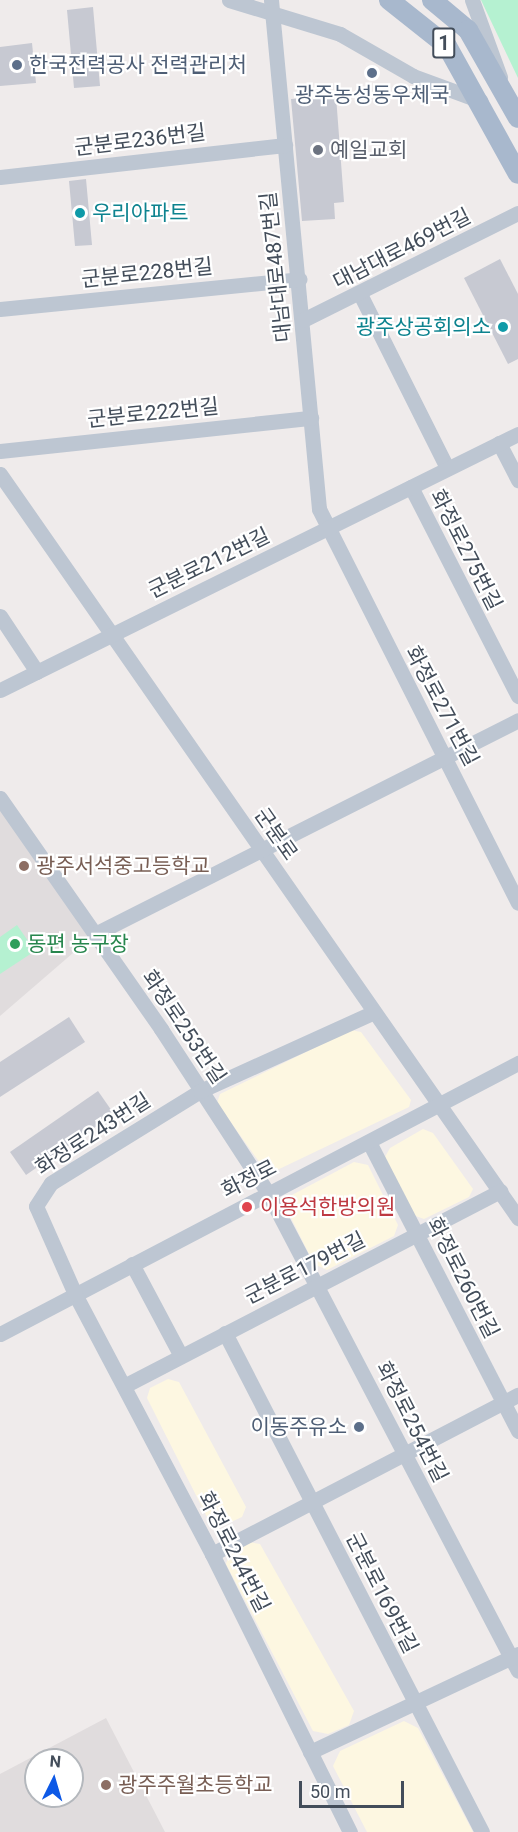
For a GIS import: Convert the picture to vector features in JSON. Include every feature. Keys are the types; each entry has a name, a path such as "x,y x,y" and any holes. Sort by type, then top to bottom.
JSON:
{"main road":[{"name":"1","path":"389,0 447,46 481,101 518,174"},
{"name":"1","path":"432,0 468,30 518,118"}],"street":[{"path":"229,0 271,5 340,34 413,76 481,101"},
{"path":"472,0 502,89"},
{"name":"대남대로487번길","path":"271,5 303,320 319,509 327,529"},
{"name":"군분로236번길","path":"0,177 285,145"},
{"name":"대남대로469번길","path":"303,320 360,294 518,213"},
{"name":"군분로228번길","path":"0,309 299,279"},
{"path":"360,294 447,468"},
{"name":"군분로222번길","path":"0,451 311,418"},
{"name":"군분로212번길","path":"0,690 518,434"},
{"path":"500,443 518,480"},
{"name":"군분로","path":"0,474 518,1218"},
{"name":"화정로275번길","path":"411,487 518,696"},
{"name":"화정로271번길","path":"327,529 446,757 518,903"},
{"path":"0,616 37,672"},
{"path":"95,934 259,848 518,720"},
{"name":"화정로253번길","path":"0,798 95,934 268,1192"},
{"name":"화정로243번길","path":"75,1294 36,1206 38,1198 51,1183 200,1091 374,1012"},
{"name":"화정로","path":"0,1334 268,1192 440,1108 518,1063"},
{"name":"화정로260번길","path":"370,1144 518,1431"},
{"name":"군분로179번길","path":"124,1386 500,1191"},
{"name":"화정로254번길","path":"268,1192 516,1661"},
{"path":"132,1264 181,1356"},
{"name":"화정로244번길","path":"75,1294 212,1554 350,1832"},
{"path":"225,1333 310,1500"},
{"path":"212,1554 310,1500 518,1395"},
{"name":"군분로169번길","path":"310,1500 482,1832"},
{"path":"310,1752 516,1661"}],"shaded area":[{"name":"광주서석중고등학교","path":"0,798 95,934 0,1016"},
{"path":"351,1030 361,1032 411,1100 409,1107 275,1171 265,1170 217,1103 220,1094"},
{"path":"423,1129 433,1133 473,1189 469,1197 424,1219 413,1215 385,1157 390,1148"},
{"path":"354,1162 368,1165 398,1225 394,1236 327,1270 314,1264 286,1208 290,1196"},
{"path":"168,1379 179,1382 246,1507 242,1517 220,1527 210,1523 147,1398 150,1388"},
{"path":"248,1542 260,1544 354,1711 349,1725 328,1734 313,1731 226,1564 230,1551"},
{"name":"광주주월초등학교","path":"106,1718 165,1832 0,1832 0,1774 24,1761 24,1808 84,1808 84,1748 49,1748"},
{"path":"404,1721 418,1728 473,1832 367,1832 333,1766 340,1751"}],"green space":[{"path":"481,0 518,0 518,78"},
{"name":"동편 농구장","path":"17,925 35,951 0,974 0,937"}],"building":[{"path":"93,7 100,86 74,88 67,10"},
{"name":"한국전력공사 전력관리처","path":"32,43 36,83 0,86 0,47"},
{"name":"예일교회","path":"336,96 344,202 334,203 335,219 302,221 291,99"},
{"name":"우리아파트","path":"86,179 92,245 75,246 69,181"},
{"name":"광주상공회의소","path":"500,259 518,294 518,359 508,364 464,278"},
{"path":"69,1017 85,1042 0,1097 0,1062"},
{"path":"98,1091 114,1114 26,1175 10,1152"}],"place":[{"name":"한국전력공사 전력관리처","path":"17,65"},
{"name":"광주농성동우체국","path":"372,73"},
{"name":"예일교회","path":"318,150"},
{"name":"우리아파트","path":"80,213"},
{"name":"광주상공회의소","path":"503,327"},
{"name":"광주서석중고등학교","path":"24,866"},
{"name":"동편 농구장","path":"15,944"},
{"name":"이용석한방의원","path":"247,1207"},
{"name":"이동주유소","path":"359,1427"},
{"name":"광주주월초등학교","path":"106,1785"}]}
